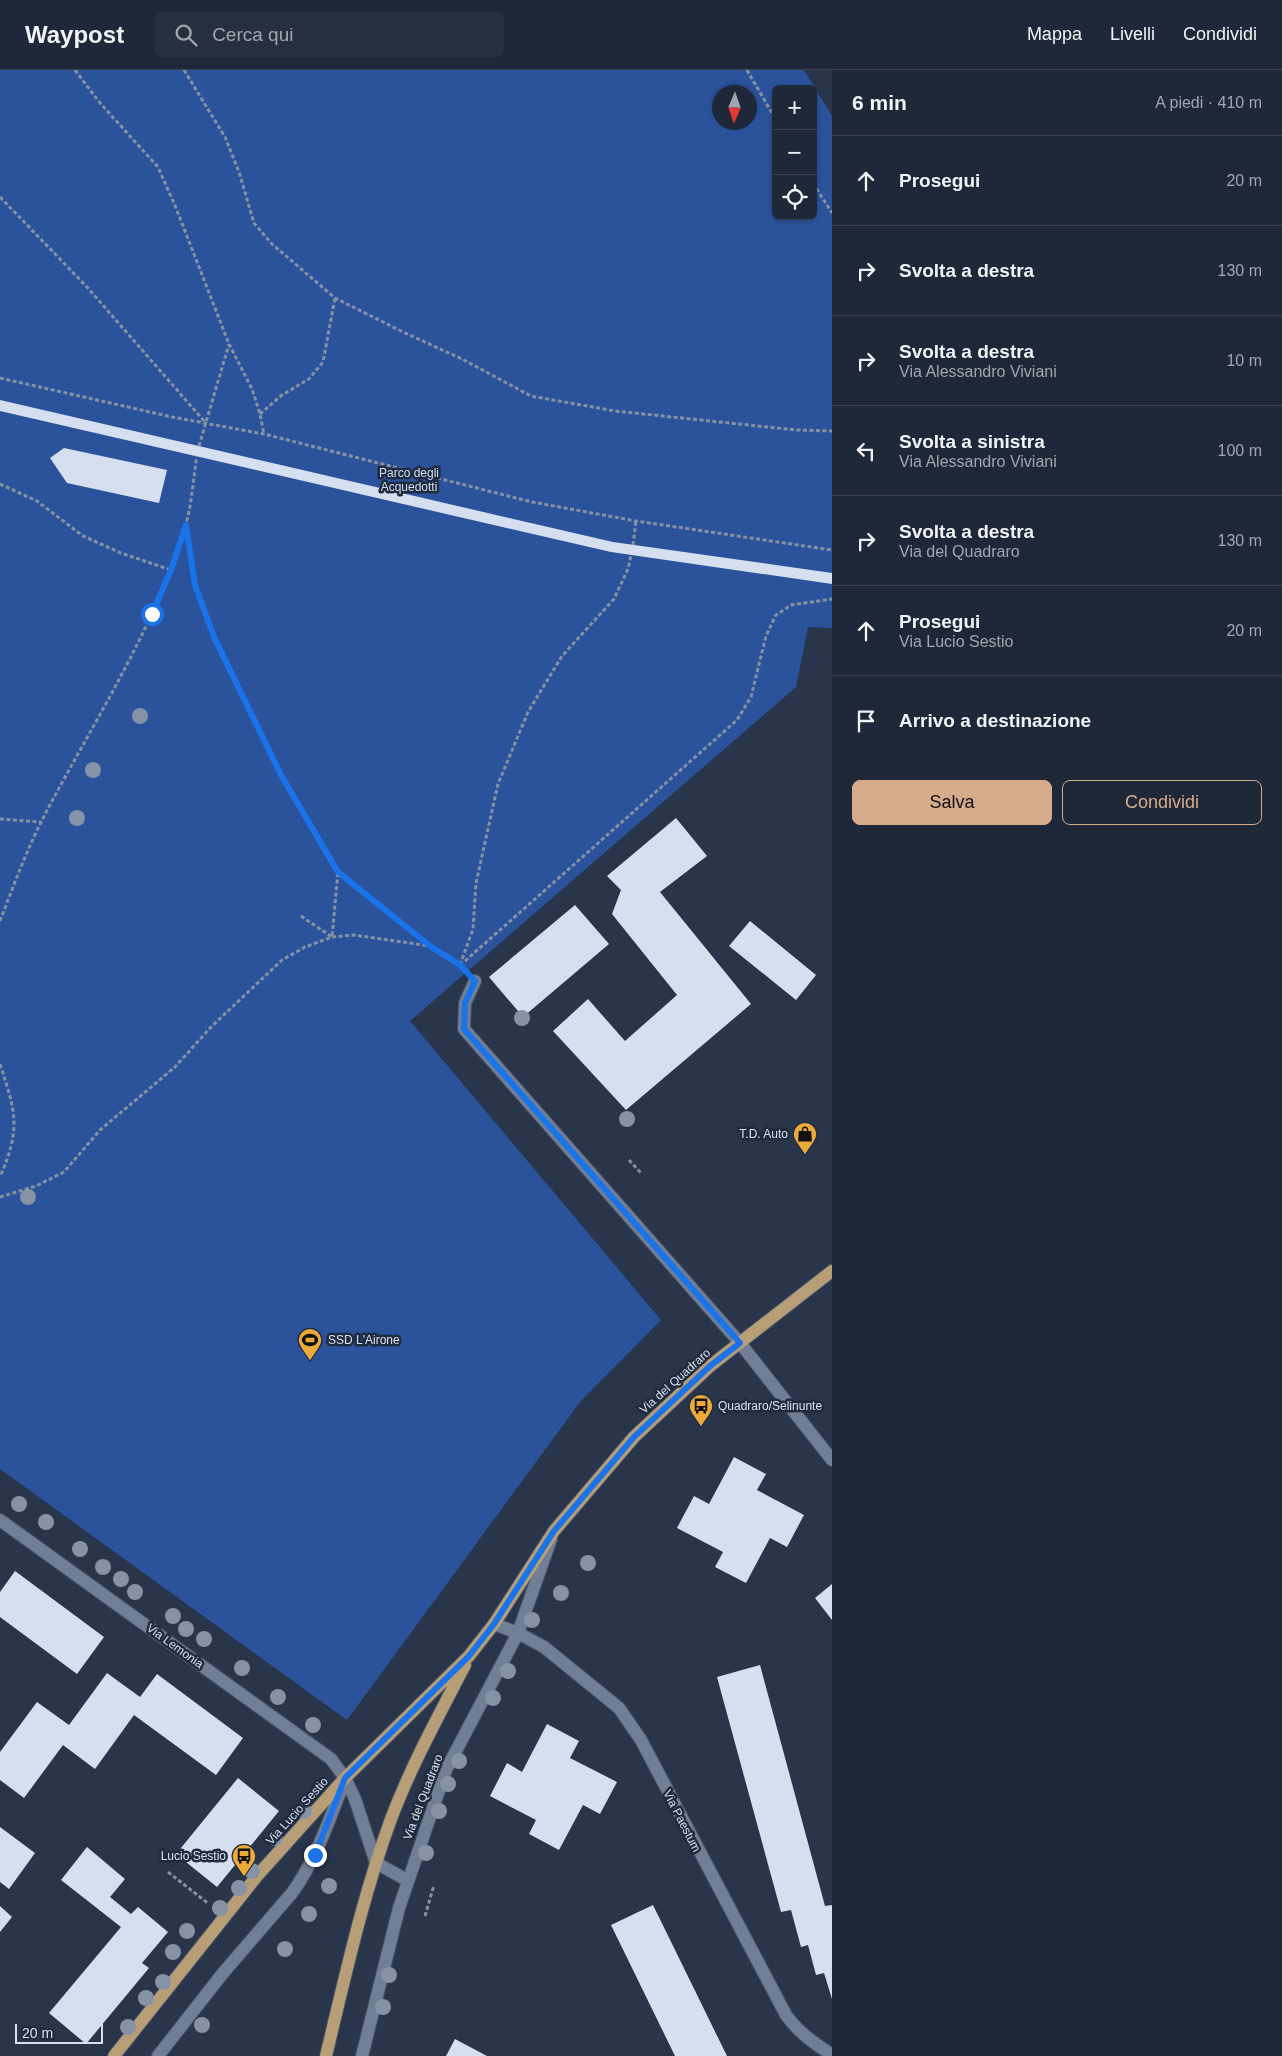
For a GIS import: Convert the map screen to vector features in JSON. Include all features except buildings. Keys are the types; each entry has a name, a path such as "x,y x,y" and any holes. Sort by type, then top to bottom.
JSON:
{"main road":[{"name":"Via del Quadraro","path":"345,1778 469,1656 494,1624 554,1531 634,1437 710,1366 832,1270"},
{"name":"Via del Quadraro","path":"326,2056 345,1976 376,1863 392,1818 416,1762 469,1656"},
{"name":"Via Lucio Sestio","path":"114,2056 257,1876 345,1778"}],"street":[{"path":"475,981 465,1003 464,1029 740,1343 832,1460"},
{"name":"Via Lemonia","path":"0,1520 331,1759 345,1778"},
{"name":"Via del Quadraro","path":"362,2056 407,1880 446,1770 518,1633 554,1531"},
{"name":"Via Paestum","path":"494,1624 518,1633 544,1648 619,1708 631,1723 786,2015 809,2040 832,2055"},
{"path":"345,1778 355,1799 376,1863 407,1880"},
{"name":"Via Lucio Sestio","path":"158,2056 229,1965 302,1879 323,1837 345,1778"}],"path":[{"path":"74,70 100,103 158,167 229,344 252,390 264,434"},
{"path":"184,70 225,137 239,172 254,223 272,244 335,298 462,359 531,396 615,411 796,430 832,431"},
{"path":"747,70 772,113"},
{"path":"817,190 832,214"},
{"path":"0,197 87,287 206,422"},
{"path":"260,414 282,395 309,379 322,362 335,298"},
{"path":"199,446 229,344"},
{"path":"0,378 172,417 264,434 532,502 832,550"},
{"path":"0,921 17,875 41,822 127,662 171,570 186,525 197,456"},
{"path":"0,484 36,501 83,536 121,553 171,570"},
{"path":"633,545 636,520"},
{"path":"186,525 195,585 214,637 281,775 338,872 430,946 460,965 475,981"},
{"path":"460,965 473,930 476,883 498,784 528,712 562,656 614,599 628,569 631,555"},
{"path":"460,965 737,720 751,698 766,636 776,615 790,605 832,599"},
{"path":"0,819 41,822"},
{"path":"332,937 338,872"},
{"path":"301,916 332,937"},
{"path":"0,1197 36,1186 64,1172 100,1130 175,1067 211,1027 282,960 305,947 332,937 354,935 430,946"},
{"path":"0,1064 11,1096 16,1122 11,1152 0,1178"},
{"path":"630,1160 642,1173"},
{"path":"168,1872 211,1905"},
{"path":"425,1916 434,1885"}],"green space":[{"name":"Parco degli Acquedotti","path":"0,70 804,70 813,85 772,85 772,220 817,220 817,91 832,116 832,628 808,627 796,687 410,1021 661,1320 580,1402 347,1720 0,1469"}],"place":[{"name":"T.D. Auto","path":"805,1155"},
{"name":"SSD L'Airone","path":"310,1361"},
{"name":"Quadraro/Selinunte","path":"701,1427"},
{"name":"Lucio Sestio","path":"244,1877"}],"route":[{"path":"152,614 171,570 186,525 195,585 214,637 281,775 338,872 430,946 460,965 475,981 465,1003 464,1029 740,1343 710,1366 634,1437 554,1531 494,1624 469,1656 345,1778 315,1855"}]}
